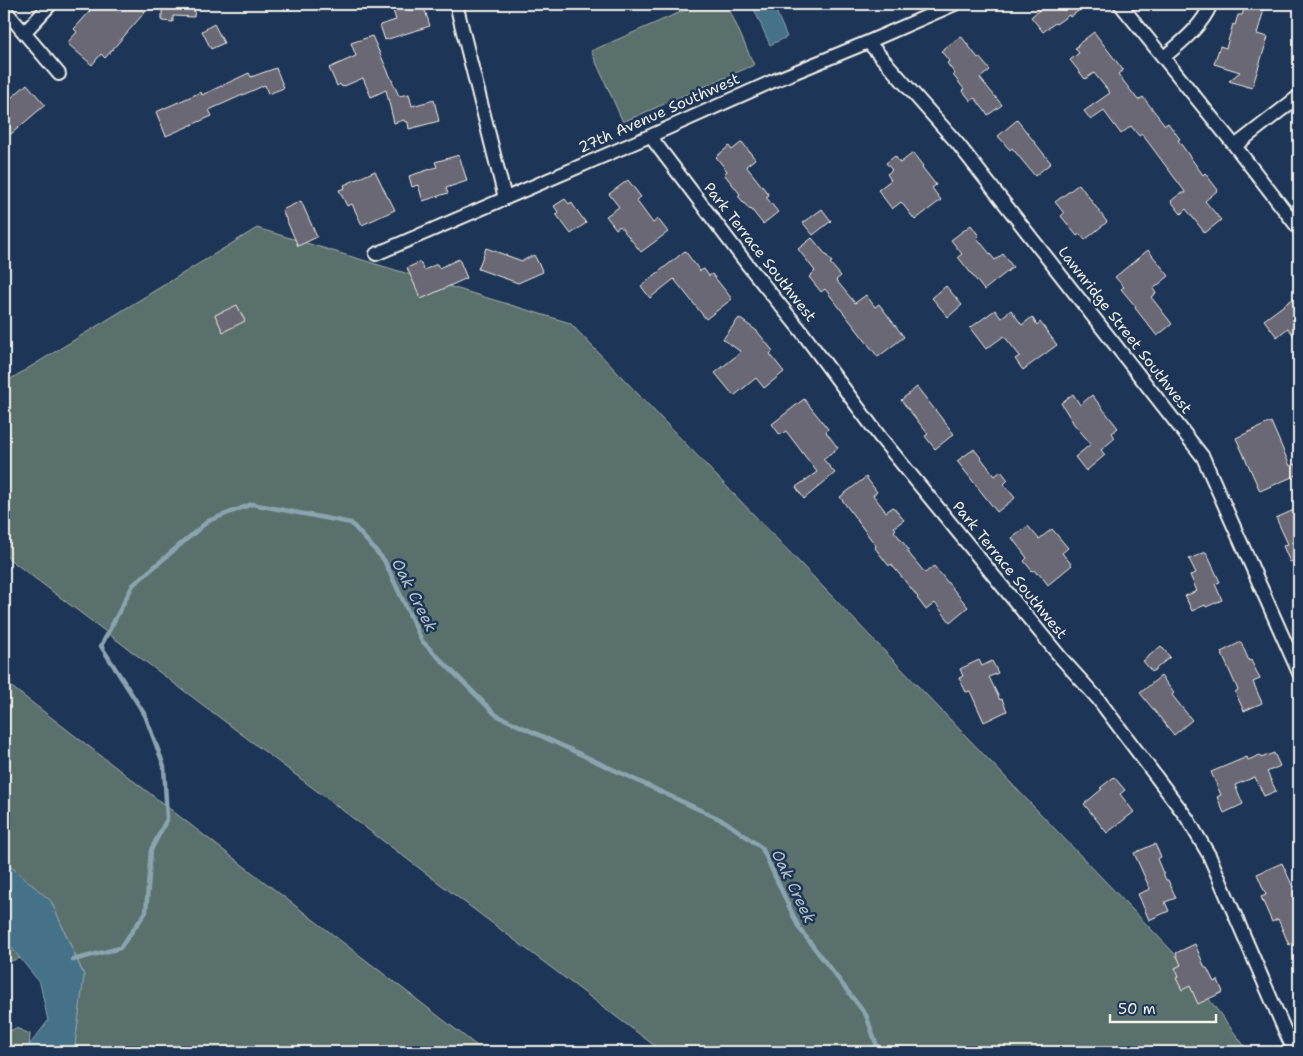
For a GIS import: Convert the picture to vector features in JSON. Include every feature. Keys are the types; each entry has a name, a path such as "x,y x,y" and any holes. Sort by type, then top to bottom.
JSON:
{"street":[{"path":"24,33 51,4"},
{"path":"456,4 505,198"},
{"name":"27th Avenue Southwest","path":"376,254 955,4"},
{"path":"1120,4 1235,146 1299,229"},
{"path":"1164,57 1198,24 1211,4"},
{"path":"4,9 60,74"},
{"name":"Lawnridge Street Southwest","path":"868,42 958,144 1203,457 1299,673"},
{"path":"1235,146 1299,96"},
{"name":"Park Terrace Southwest","path":"650,136 747,264 802,332 880,437 1062,659 1098,699 1187,818 1209,854 1290,1042 1299,1052"}],"green space":[{"path":"699,4 727,4 754,65 623,122 591,51"},
{"path":"257,228 570,323 1173,952 1249,1052 663,1052 4,555 4,383"},
{"path":"4,681 485,1052 74,1052 84,975 51,901 4,861"},
{"path":"4,935 21,958 4,963"},
{"path":"16,1028 30,1034 29,1051 4,1052 4,1034"}],"water":[{"path":"765,4 773,4 787,37 770,45 754,9"},
{"path":"4,861 51,901 84,976 74,1052 24,1052 48,1021 40,983 4,938"}],"building":[{"path":"82,4 136,4 145,12 105,58 101,54 92,65 67,43 77,32 74,29 90,11"},
{"path":"162,4 195,4 194,17 173,16 173,22 162,21"},
{"path":"391,4 409,4 412,11 424,7 430,26 385,40 380,25 396,20"},
{"path":"1052,4 1088,4 1070,17 1069,15 1043,32 1031,17 1044,6 1046,9"},
{"path":"1246,4 1265,6 1257,34 1268,37 1252,88 1229,81 1240,72 1214,64 1220,46 1226,48 1233,24 1235,25 1238,15 1242,15"},
{"path":"214,24 224,43 211,49 202,31"},
{"path":"1094,32 1123,70 1118,74 1138,100 1143,97 1165,125 1168,123 1203,175 1205,173 1218,190 1205,201 1221,220 1205,233 1186,209 1181,214 1171,201 1181,193 1186,193 1142,134 1139,136 1131,126 1121,134 1104,111 1091,120 1084,111 1110,93 1094,73 1085,79 1070,60 1079,53 1075,48 1077,45"},
{"path":"372,36 399,96 409,94 412,106 434,100 439,121 409,129 408,122 404,120 394,123 386,90 371,97 363,78 342,87 340,84 337,86 329,68 356,56 351,43"},
{"path":"961,36 990,70 980,78 1002,105 988,115 975,98 971,101 962,90 964,89 953,75 955,74 947,63 949,61 941,51"},
{"path":"276,68 284,88 268,94 265,85 209,110 212,116 166,136 156,112 201,92 202,95 249,73 251,77"},
{"path":"27,84 45,105 11,134 4,126 4,104"},
{"path":"1017,120 1051,163 1035,176 1012,148 1010,150 998,136"},
{"path":"742,142 755,159 746,166 769,195 766,197 778,212 763,224 738,196 740,194 724,174 727,171 716,157 729,146 732,150"},
{"path":"913,153 936,185 932,188 941,200 915,220 901,202 892,209 878,190 891,180 887,174 892,170 886,163 895,156 900,163"},
{"path":"459,155 467,181 446,188 448,193 423,201 418,185 412,187 409,176 437,167 435,162"},
{"path":"375,171 395,210 362,225 352,204 347,206 339,190 345,188 344,185"},
{"path":"628,180 641,197 636,200 653,223 658,219 668,232 641,252 620,226 616,229 606,216 619,207 609,194"},
{"path":"1079,184 1107,222 1085,240 1080,234 1077,236 1061,216 1064,213 1055,202"},
{"path":"565,199 569,204 571,202 586,223 571,234 556,214 558,212 554,206"},
{"path":"301,201 317,237 298,246 282,210"},
{"path":"822,209 831,221 813,235 803,223"},
{"path":"971,225 979,236 977,238 995,260 1003,254 1013,267 984,290 958,257 962,254 951,240"},
{"path":"812,238 832,262 830,263 841,276 836,280 855,303 866,295 875,307 879,304 904,337 878,357 825,289 821,292 809,277 815,271 798,249"},
{"path":"486,248 522,261 534,255 543,272 518,283 478,269"},
{"path":"1148,250 1169,276 1153,289 1156,293 1151,297 1172,324 1157,336 1121,289 1124,287 1115,277"},
{"path":"685,251 700,271 704,269 709,276 712,274 732,299 706,319 674,279 650,298 641,286"},
{"path":"459,259 467,278 421,299 407,268 420,262 424,270 437,264 439,268"},
{"path":"946,286 962,305 948,317 932,298"},
{"path":"1299,294 1299,342 1288,328 1277,337 1264,320"},
{"path":"237,305 245,321 223,332 215,315"},
{"path":"995,310 1001,318 1011,310 1022,325 1032,317 1037,325 1040,322 1057,345 1023,370 1015,359 1020,356 1004,336 986,349 970,328"},
{"path":"739,318 757,331 773,351 770,354 784,372 764,388 756,378 734,396 715,373 741,352 723,339"},
{"path":"917,387 954,434 935,449 925,436 928,434 901,400"},
{"path":"1073,394 1080,405 1092,395 1118,428 1112,433 1115,438 1101,450 1105,455 1086,471 1075,457 1091,444 1074,424 1061,403"},
{"path":"804,399 828,429 826,432 838,448 823,459 835,473 804,499 796,487 817,472 786,431 780,435 772,424"},
{"path":"1271,422 1290,466 1296,464 1299,474 1260,491 1236,438"},
{"path":"974,449 995,476 1001,471 1008,480 1004,484 1015,498 997,512 957,461"},
{"path":"866,477 877,492 873,495 886,512 893,507 904,520 894,527 896,529 894,531 909,550 907,551 925,573 934,566 968,607 950,622 935,603 926,610 918,597 891,564 889,566 875,548 876,546 840,497"},
{"path":"1296,509 1299,516 1299,570 1295,560 1290,562 1283,546 1288,544 1276,518"},
{"path":"1028,526 1039,539 1052,529 1068,548 1062,553 1072,565 1048,585 1039,573 1037,574 1034,570 1032,571 1024,561 1027,558 1012,538"},
{"path":"1206,552 1220,582 1215,584 1222,600 1192,611 1185,596 1197,591 1190,575 1196,573 1189,559"},
{"path":"1241,642 1249,661 1251,660 1260,679 1253,682 1262,703 1244,711 1235,692 1238,690 1221,652"},
{"path":"1161,646 1170,657 1152,672 1143,661"},
{"path":"979,660 982,666 992,661 998,673 989,677 1007,711 984,722 970,691 966,692 959,678 963,676 960,669"},
{"path":"1161,676 1174,693 1172,695 1192,720 1174,735 1140,693"},
{"path":"1274,753 1280,766 1267,772 1276,791 1264,796 1255,777 1235,785 1243,804 1224,813 1217,797 1221,795 1211,772 1247,757 1248,760 1260,755 1261,758"},
{"path":"1114,777 1125,790 1120,794 1134,812 1107,833 1084,804"},
{"path":"1155,844 1161,857 1157,859 1176,898 1165,902 1169,911 1149,920 1138,894 1150,889 1134,853"},
{"path":"1282,863 1293,887 1299,884 1299,940 1289,945 1278,919 1272,922 1261,897 1266,895 1257,874"},
{"path":"1195,944 1205,968 1207,968 1214,982 1218,980 1223,992 1198,1004 1190,986 1182,990 1176,978 1179,977 1175,968 1181,965 1176,953"}],"waterway":[{"name":"Oak Creek","path":"73,960 120,948 146,912 151,850 167,819 164,766 145,715 101,646 133,585 208,521 252,504 351,523 384,560 422,641 496,715 726,822 762,848 799,928 866,1015 879,1052"}]}
